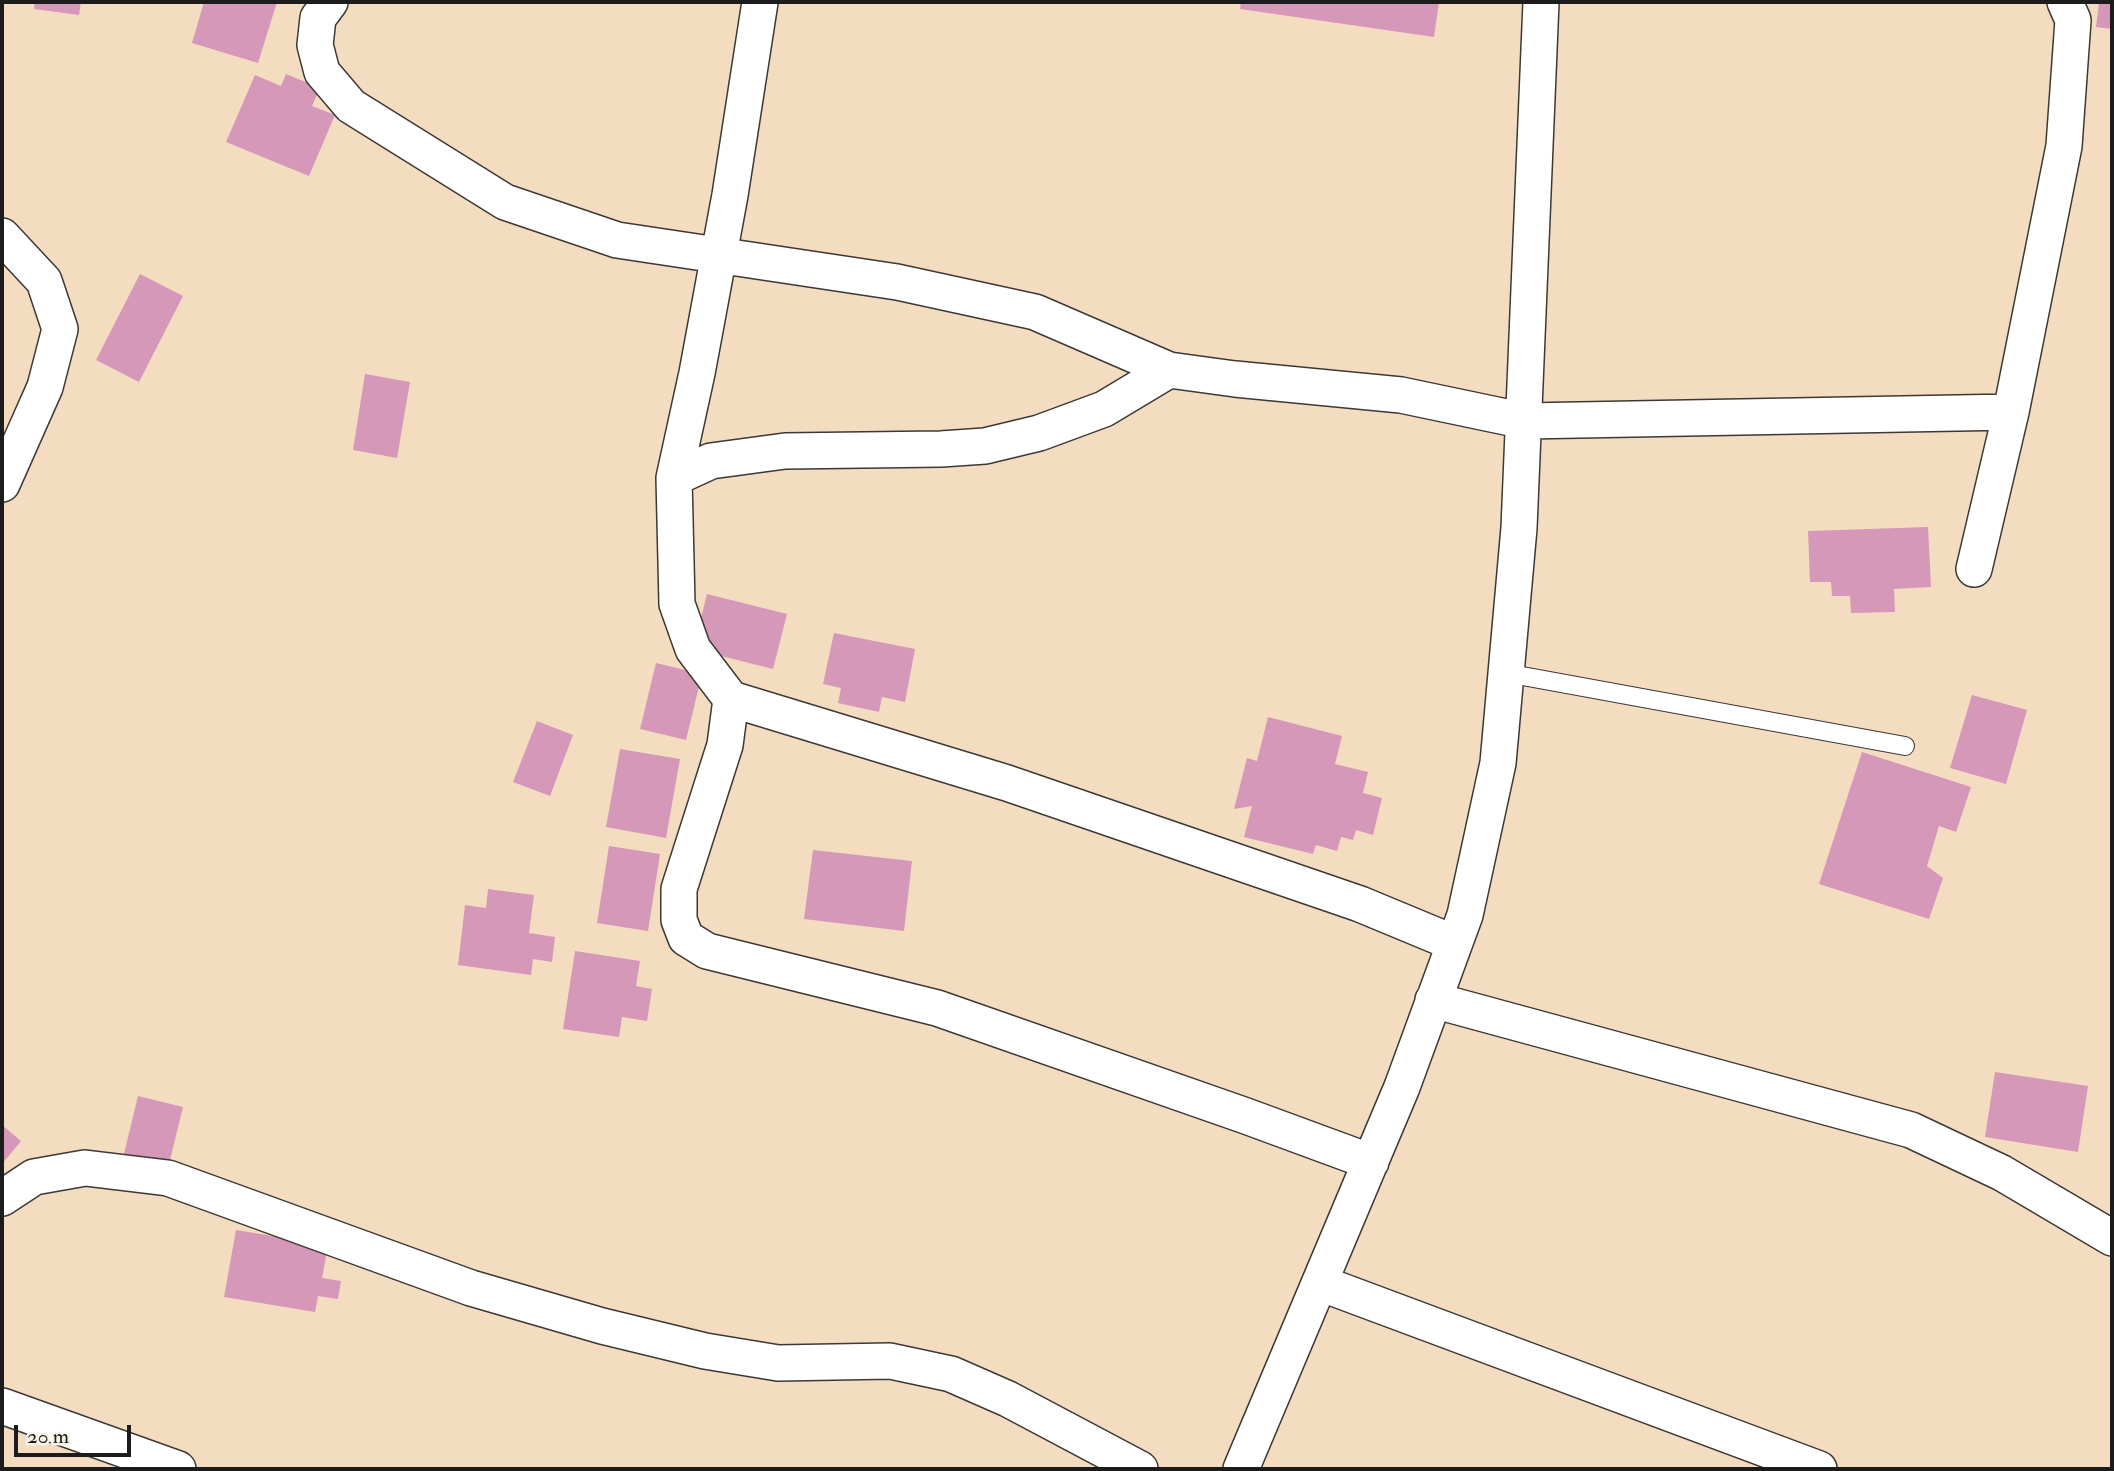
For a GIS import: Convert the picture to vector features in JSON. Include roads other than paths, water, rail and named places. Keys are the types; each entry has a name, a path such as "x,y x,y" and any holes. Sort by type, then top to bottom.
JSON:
{"street":[{"path":"330,2 318,18 315,45 322,72 351,106 505,202 617,240 897,282 1035,312 1169,370 1401,395 1525,421 2011,412"},
{"path":"760,2 732,181 697,373 674,478 677,604 693,649 731,699 1020,788 1360,904 1454,943"},
{"path":"1241,1469 1402,1087 1465,915 1498,763 1519,528 1541,2"},
{"path":"1974,569 2011,412 2064,146 2073,20 2065,2"},
{"path":"2,236 44,281 60,329 45,387 2,484"},
{"path":"674,478 711,460 785,450 941,449 985,446 1039,433 1104,408 1169,370"},
{"path":"731,699 725,745 679,889 679,920 686,938 707,951 937,1008 1371,1162"},
{"path":"1433,1000 1911,1130 2002,1173 2112,1238"},
{"path":"2,1198 34,1177 85,1168 168,1178 471,1288 602,1326 705,1350 778,1363 890,1362 951,1374 1008,1399 1140,1469"},
{"path":"1320,1283 1819,1469"},
{"path":"2,1406 178,1469"}],"lane":[{"path":"1506,673 1905,746"}]}
